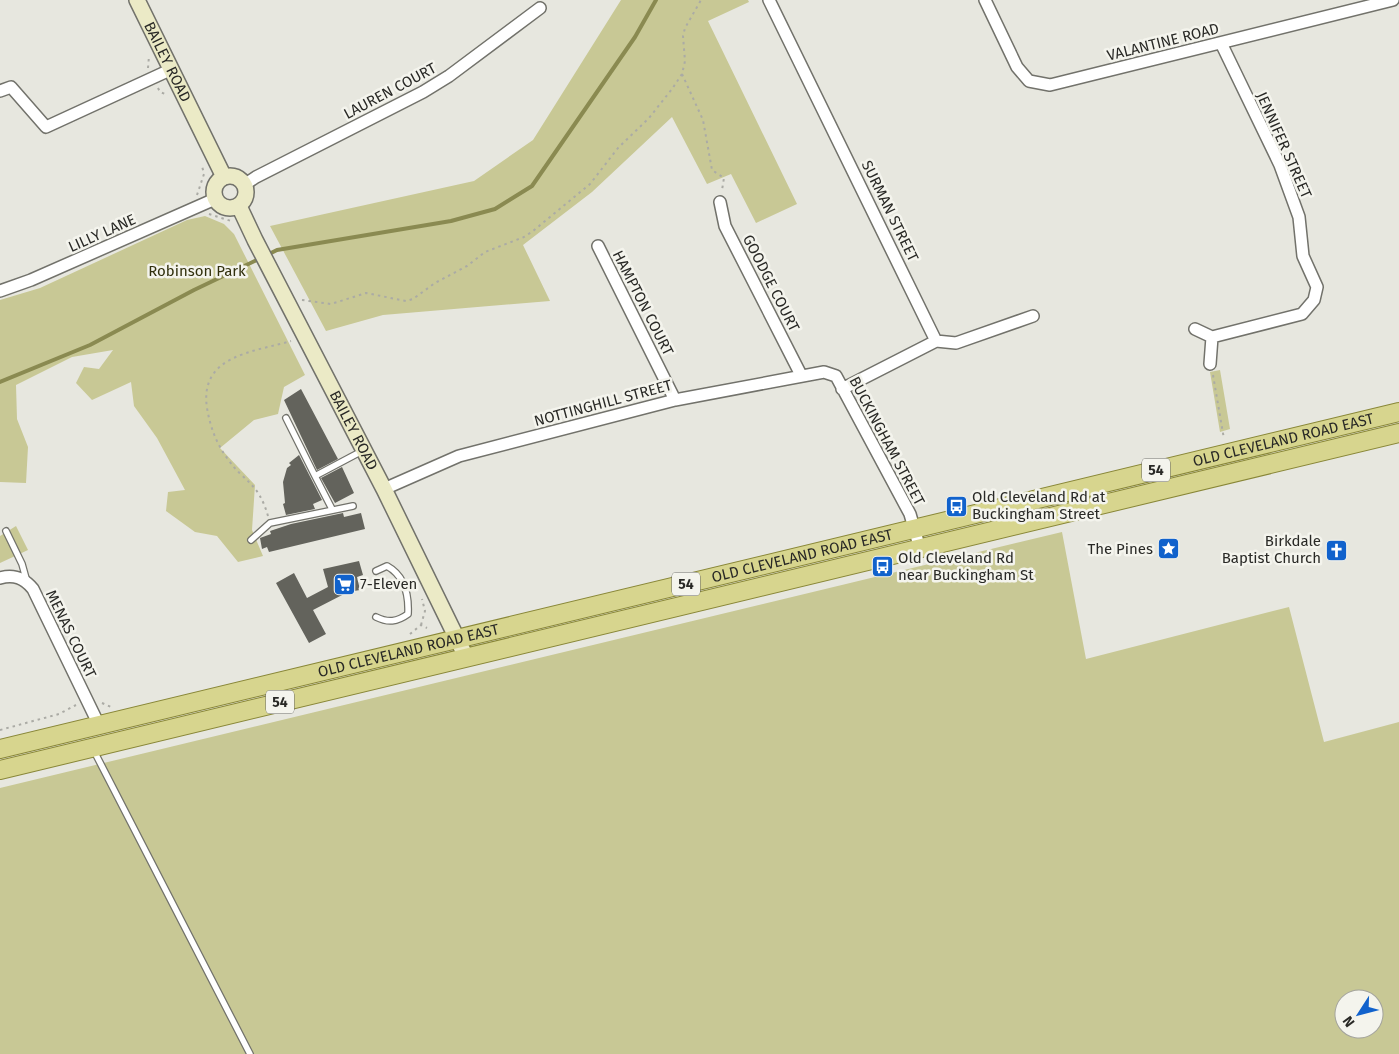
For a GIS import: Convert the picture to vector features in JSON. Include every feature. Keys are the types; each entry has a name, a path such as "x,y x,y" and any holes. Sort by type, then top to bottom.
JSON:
{"main road":[{"name":"OLD CLEVELAND ROAD EAST","path":"0,749 1399,412"},
{"name":"OLD CLEVELAND ROAD EAST","path":"0,770 1399,433"}],"street":[{"name":"BAILEY ROAD","path":"137,0 224,177"},
{"name":"SURMAN STREET","path":"769,0 936,341"},
{"name":"VALANTINE ROAD","path":"985,0 1017,67 1029,81 1050,85 1393,0"},
{"name":"LAUREN COURT","path":"244,185 256,177 424,92 449,76 540,8"},
{"name":"JENNIFER STREET","path":"1212,338 1302,314 1314,300 1317,287 1303,256 1299,217 1280,165 1220,43"},
{"path":"0,91 11,87 46,127 172,68"},
{"path":"233,176 244,185 246,194 239,206 225,208 208,202 214,188 224,177 233,176"},
{"name":"LILLY LANE","path":"0,290 31,280 208,202"},
{"name":"GOODGE COURT","path":"720,202 725,226 801,375"},
{"name":"BAILEY ROAD","path":"239,206 364,450 466,657"},
{"name":"HAMPTON COURT","path":"598,246 674,400"},
{"path":"842,389 936,341 956,343 1032,316"},
{"path":"1195,329 1212,338 1210,364"},
{"name":"NOTTINGHILL STREET","path":"384,490 459,456 674,400 801,375 824,372 836,376"},
{"name":"BUCKINGHAM STREET","path":"836,376 910,514 920,549"},
{"name":"MENAS COURT","path":"0,578 8,576 19,577 27,582 99,725"}],"lane":[{"path":"286,418 332,509"},
{"path":"315,476 364,450"},
{"path":"251,540 270,523 353,506"},
{"path":"6,532 22,564 27,582"},
{"path":"376,571 387,566 396,571 403,581 409,600 408,614 399,621 385,621 376,616"},
{"path":"93,748 250,1054"}],"path":[{"path":"289,306 304,300 331,304 341,303 366,293 406,301 413,299 435,283 467,266 485,252 524,237 590,184 618,148 649,118 682,74 685,61 683,36 701,0"},
{"path":"146,51 149,58 147,66 152,78 160,92 169,96"},
{"path":"682,74 703,120 712,170 724,178 720,202"},
{"path":"201,159 204,174 197,194 208,202 205,213 232,221"},
{"path":"270,523 264,500 255,486 227,458 215,438 207,405 206,384 213,374 226,362 242,353 291,341"},
{"path":"1210,364 1213,366 1212,372 1224,439"},
{"path":"0,730 59,714 80,704"}],"green space":[{"path":"621,0 748,0 749,2 708,21 797,204 756,223 731,174 707,184 672,117 592,192 523,245 550,301 383,315 326,331 270,226 474,181 533,140"},
{"name":"Robinson Park","path":"205,216 224,224 234,234 305,375 284,387 278,414 254,420 220,448 255,485 252,530 263,556 238,562 217,536 195,532 166,511 168,492 185,490 157,438 134,406 131,382 92,400 76,383 84,367 99,369 113,350 72,357 16,385 17,419 28,447 26,483 0,482 0,300 40,288 187,220"},
{"path":"1220,370 1230,429 1220,432 1210,372"},
{"path":"16,526 28,550 0,563 0,536"},
{"path":"1062,532 1086,659 1289,607 1324,742 1399,722 1399,1054 0,1054 0,788"}],"building":[{"path":"301,389 338,459 317,470 284,400"},
{"path":"299,455 322,500 313,504 315,509 286,515 283,504 285,503 283,482 287,468 291,465 289,463"},
{"path":"342,467 354,493 335,503 321,478"},
{"path":"343,513 344,517 361,513 365,529 269,552 267,547 262,549 260,538 271,534 270,531 291,524"},
{"path":"359,561 363,575 357,577 360,590 348,592 313,610 326,634 309,643 276,583 294,573 307,598 328,587 323,569"}],"waterway":[{"path":"267,255 277,250 451,221 495,209 532,186 635,37 656,0"},
{"path":"0,382 90,345 194,290 261,258"}],"place":[{"name":"Old Cleveland Rd at Buckingham Street","path":"956,506"},
{"name":"The Pines","path":"1169,549"},
{"name":"Birkdale Baptist Church","path":"1337,550"},
{"name":"Old Cleveland Rd near Buckingham St","path":"882,567"},
{"name":"7-Eleven","path":"344,584"}]}
